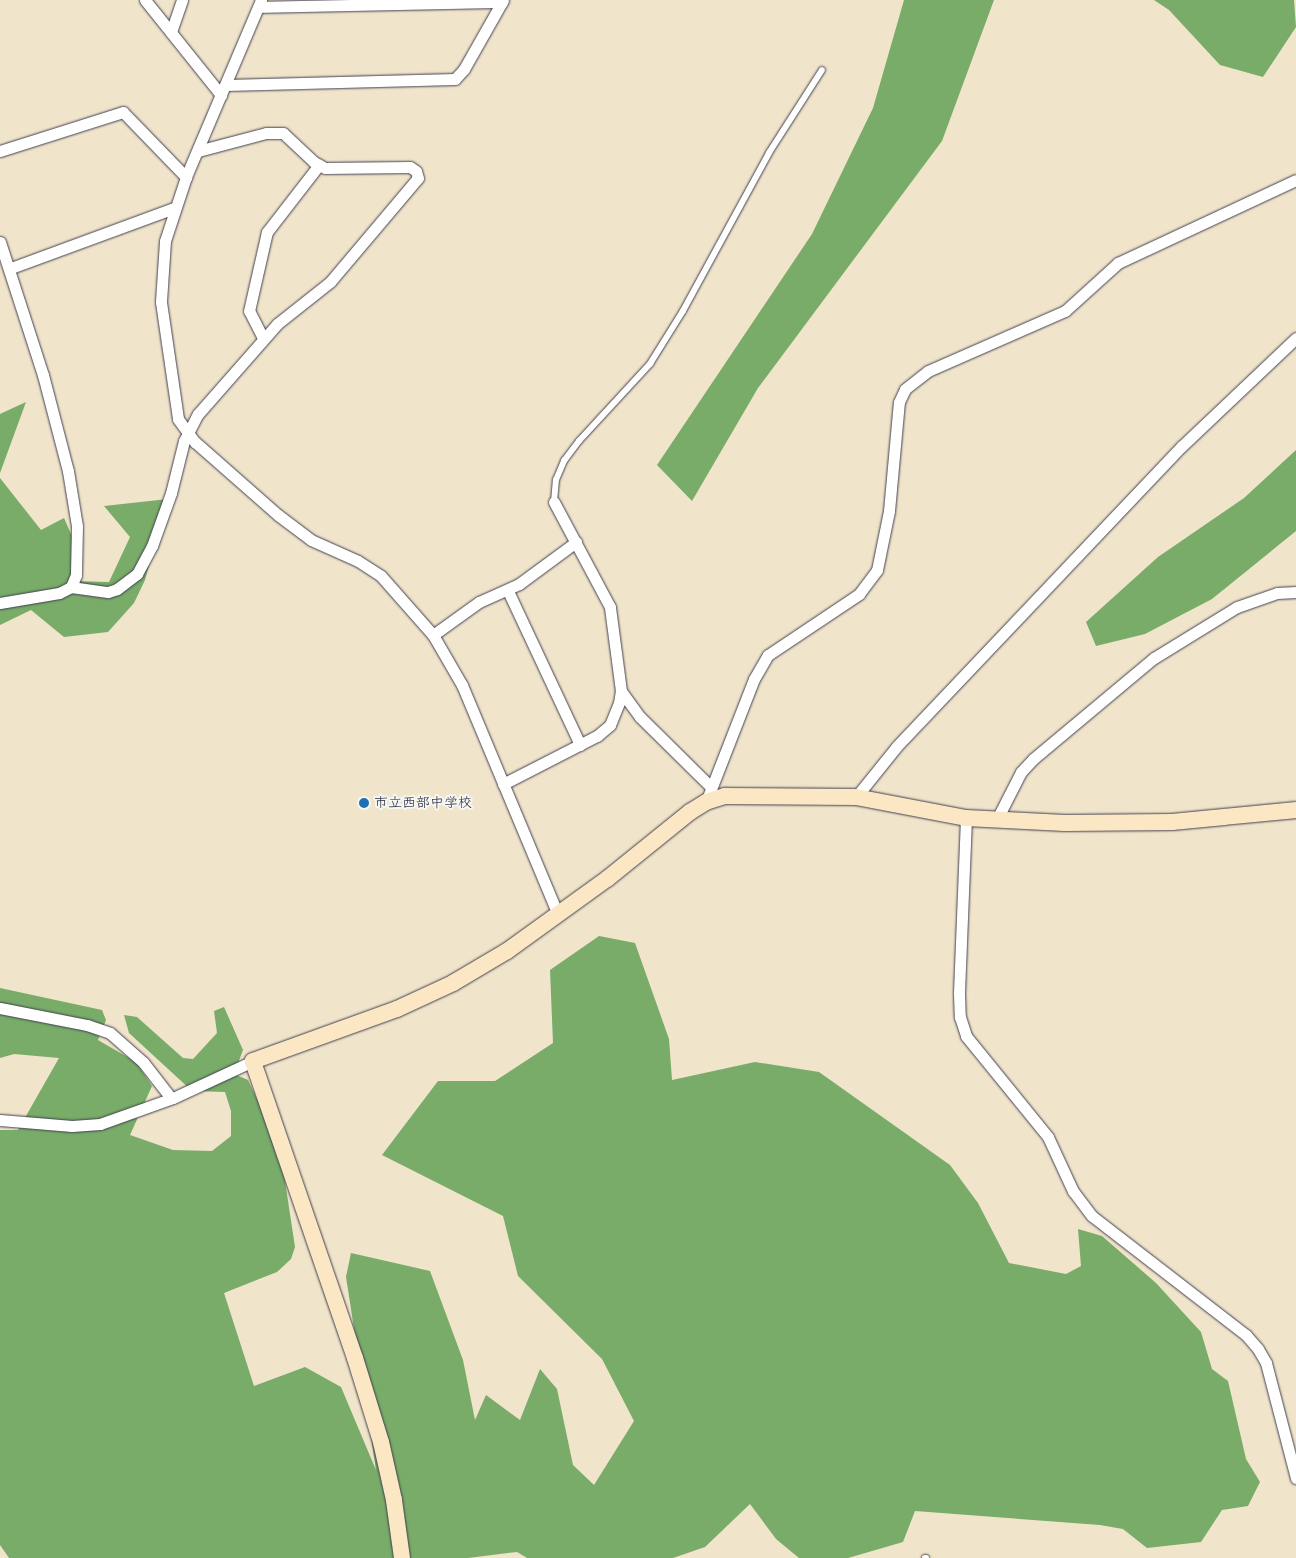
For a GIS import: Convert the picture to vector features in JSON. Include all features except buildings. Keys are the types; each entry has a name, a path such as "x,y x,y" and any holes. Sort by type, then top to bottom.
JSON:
{"street":[{"path":"145,0 223,90"},
{"path":"171,32 182,0"},
{"path":"223,90 455,79 464,69 502,1 260,3 223,90 198,151 186,177 174,208 164,250 161,302 175,408 187,434 254,497 294,528 381,576 433,635 462,685 558,914"},
{"path":"0,151 123,112 186,177"},
{"path":"0,603 59,593 71,587 108,592 124,586 137,574 146,561 171,493 187,434 198,414 263,338 285,316 330,282 418,178 416,171 410,167 333,169 319,165 283,133 266,133 198,151"},
{"path":"263,338 249,311 267,232 319,165"},
{"path":"706,802 710,786 754,680 768,655 859,594 877,570 889,511 899,402 910,384 928,371 1065,310 1118,263 1296,180"},
{"path":"11,268 174,208"},
{"path":"0,242 11,268 43,374 75,504 77,561 71,587"},
{"path":"856,797 897,746 1182,446 1296,338"},
{"path":"554,502 610,607 622,690 640,717 710,786"},
{"path":"433,635 479,602 508,590 576,542"},
{"path":"508,590 580,745"},
{"path":"996,821 1021,772 1033,759 1154,658 1237,607 1277,593 1296,592"},
{"path":"504,784 580,745 610,724 622,690"},
{"path":"0,1120 72,1126 100,1124 171,1098 253,1062 436,992 501,955 706,802 725,796 856,797 966,818 996,821 1132,824 1296,810"},
{"path":"966,818 959,994 960,1017 966,1036 1048,1137 1073,1191 1092,1216 1246,1335 1258,1349 1266,1364 1296,1478"},
{"path":"0,1008 87,1025 110,1033 143,1062 171,1098"},
{"path":"253,1062 308,1215 375,1424 394,1500 402,1558"},
{"path":"0,1125 12,1121"}],"lane":[{"path":"554,502 556,480 564,461 579,441 650,364 683,311 769,153 822,70"}],"green space":[{"path":"904,0 994,0 942,141 758,388 692,501 657,465 812,234 873,108"},
{"path":"1154,0 1294,0 1296,27 1263,77 1220,65 1169,10"},
{"path":"26,402 0,473 0,414"},
{"path":"1296,450 1296,531 1212,599 1145,634 1096,646 1086,622 1158,557 1244,498"},
{"path":"0,478 41,530 64,518 75,543 71,581 109,582 130,537 104,506 168,499 145,580 134,603 108,632 64,637 31,610 0,625"},
{"path":"599,936 635,943 669,1039 672,1080 755,1062 819,1072 950,1165 978,1203 1009,1263 1066,1274 1081,1266 1078,1229 1102,1236 1156,1283 1201,1332 1212,1369 1228,1381 1246,1459 1260,1482 1248,1506 1222,1510 1201,1542 1147,1548 1123,1529 1100,1525 915,1511 903,1542 848,1558 799,1558 776,1539 750,1504 705,1547 673,1558 527,1558 517,1552 468,1558 9,1558 0,1545 0,1130 18,1130 59,1058 14,1054 0,1058 0,988 102,1010 106,1020 98,1040 136,1062 152,1086 130,1135 173,1150 212,1151 231,1136 231,1111 225,1092 192,1091 129,1033 124,1015 137,1017 183,1058 193,1059 217,1033 214,1011 224,1007 243,1050 234,1074 248,1080 280,1148 295,1247 291,1259 277,1272 224,1293 254,1386 305,1367 341,1387 376,1470 346,1277 351,1253 430,1271 463,1360 475,1420 486,1395 520,1420 540,1369 557,1389 573,1465 594,1485 634,1421 602,1359 518,1276 503,1216 382,1155 438,1081 495,1081 553,1043 550,970"}],"place":[{"name":"市立西部中学校","path":"364,803"}]}
